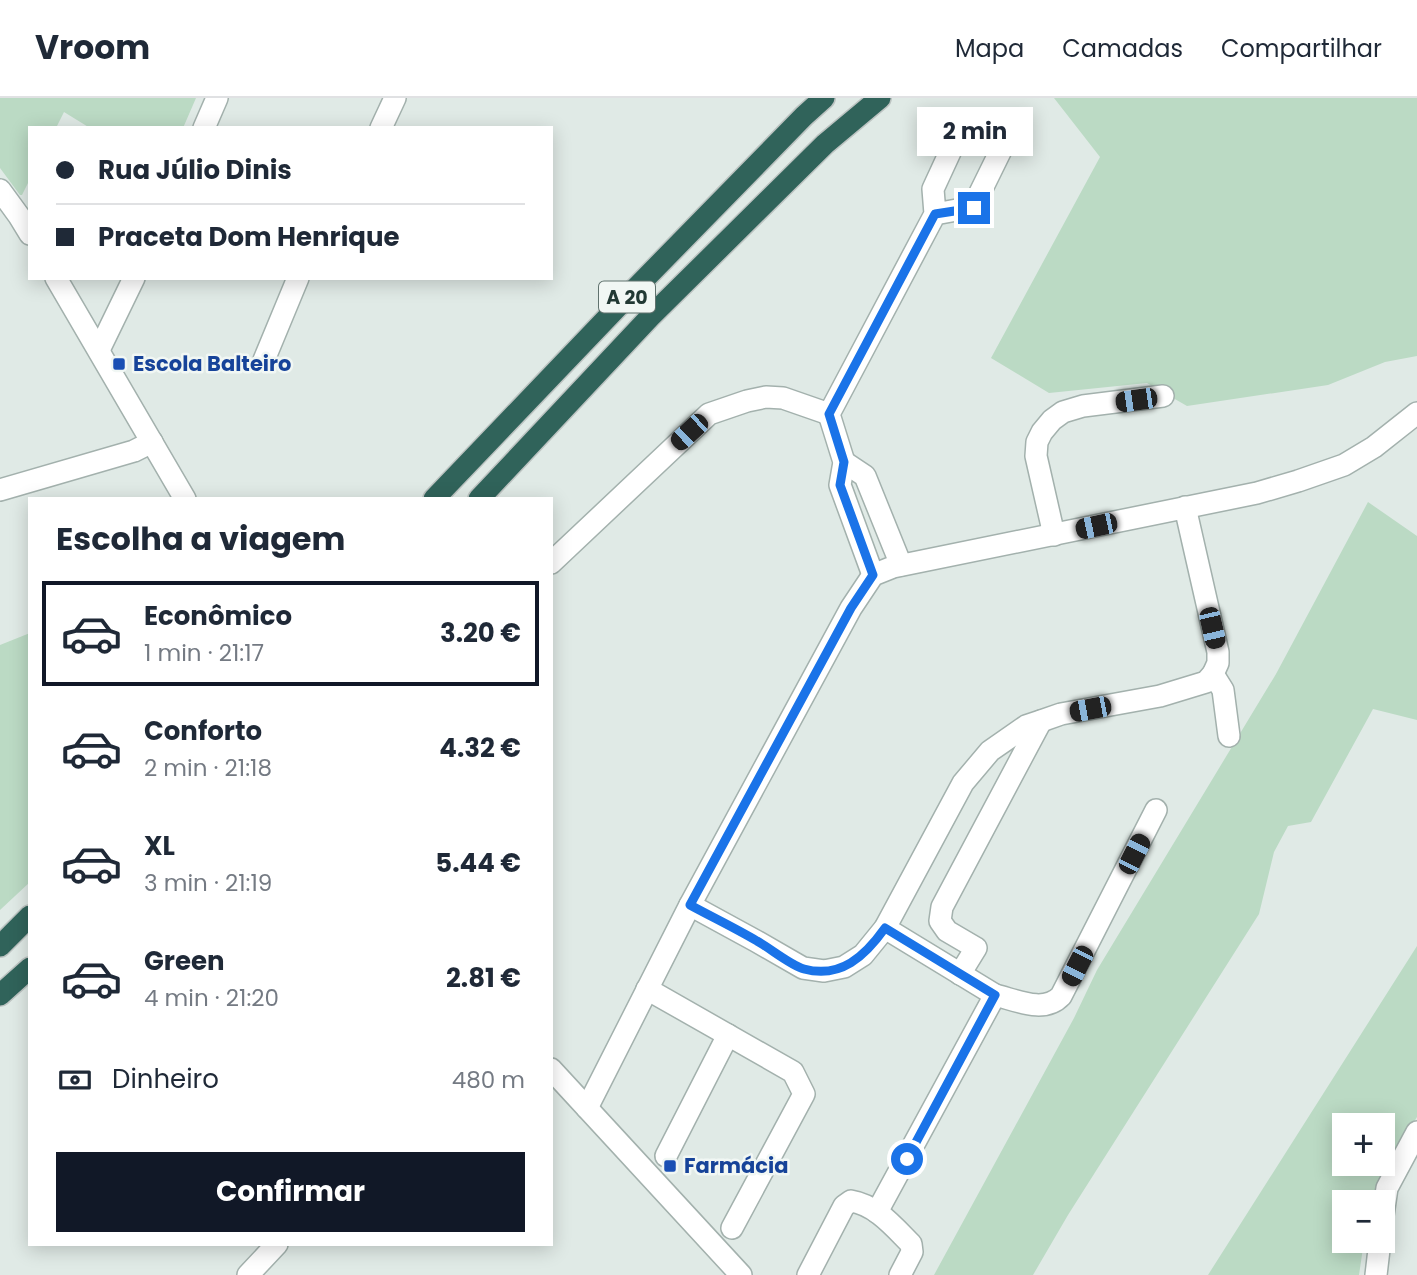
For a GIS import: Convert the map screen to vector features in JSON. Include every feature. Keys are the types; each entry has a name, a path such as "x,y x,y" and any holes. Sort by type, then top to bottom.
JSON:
{"highway":[{"name":"A 20","path":"436,497 628,295 824,98"},
{"name":"A 20","path":"481,497 650,317 825,144 880,98"},
{"path":"0,946 28,918"},
{"path":"0,995 28,970"}],"street":[{"path":"205,126 217,98"},
{"path":"382,126 395,98"},
{"path":"0,190 28,231"},
{"path":"873,575 840,485 844,462 829,414 935,214"},
{"path":"57,280 184,497"},
{"path":"99,350 133,280"},
{"path":"264,360 297,280"},
{"path":"1054,535 1036,456 1037,442 1042,432 1063,412 1083,406 1163,396"},
{"path":"553,561 709,414 766,397 783,398 829,414"},
{"path":"587,1108 690,905 851,608 873,575 901,565 1054,535 1298,481 1344,465 1374,447 1417,412"},
{"path":"0,489 135,451 152,442"},
{"path":"844,462 865,476 901,565"},
{"path":"690,905 803,968 824,971 844,968 863,955 885,928 963,783 990,751 1026,726 1041,721 1067,713 1160,696 1206,682 1218,663 1218,652 1185,507"},
{"path":"1213,674 1223,690 1229,736"},
{"path":"960,974 976,947 947,931 940,921 942,907 1041,721"},
{"path":"885,928 995,995 1037,1006 1055,1002 1061,996 1156,810"},
{"path":"647,989 793,1072 804,1094 732,1228"},
{"path":"877,1212 995,995"},
{"path":"667,1156 728,1035"},
{"path":"553,1071 741,1275"},
{"path":"1387,1190 1417,1132"},
{"path":"808,1275 844,1206 847,1202 854,1201 877,1212 912,1248 900,1275"},
{"path":"247,1275 275,1246"},
{"path":"1376,1275 1379,1253"}],"green space":[{"path":"0,98 196,98 184,126 87,126 64,112 57,126 28,126 28,183 22,195 0,168"},
{"path":"1054,98 1417,98 1417,356 1385,362 1328,385 1187,406 1147,383 1049,393 991,358 1100,157"},
{"path":"1368,502 1417,536 1417,720 1373,709 1311,822 1288,826 1274,852 1259,914 1068,1215 1033,1275 934,1275 1074,1018 1097,970 1276,674"},
{"path":"28,634 28,884 0,910 0,645"},
{"path":"1417,946 1417,1117 1395,1158 1395,1113 1332,1113 1332,1176 1387,1176 1380,1190 1332,1190 1332,1253 1362,1253 1359,1275 1208,1275"}],"place":[{"name":"Escola Balteiro","path":"119,364"},
{"name":"Farmácia","path":"670,1166"}],"route":[{"path":"907,1159 995,995 885,928 863,955 844,968 824,971 803,968 690,905 851,608 873,575 840,485 844,462 829,414 935,214 974,208"}]}
